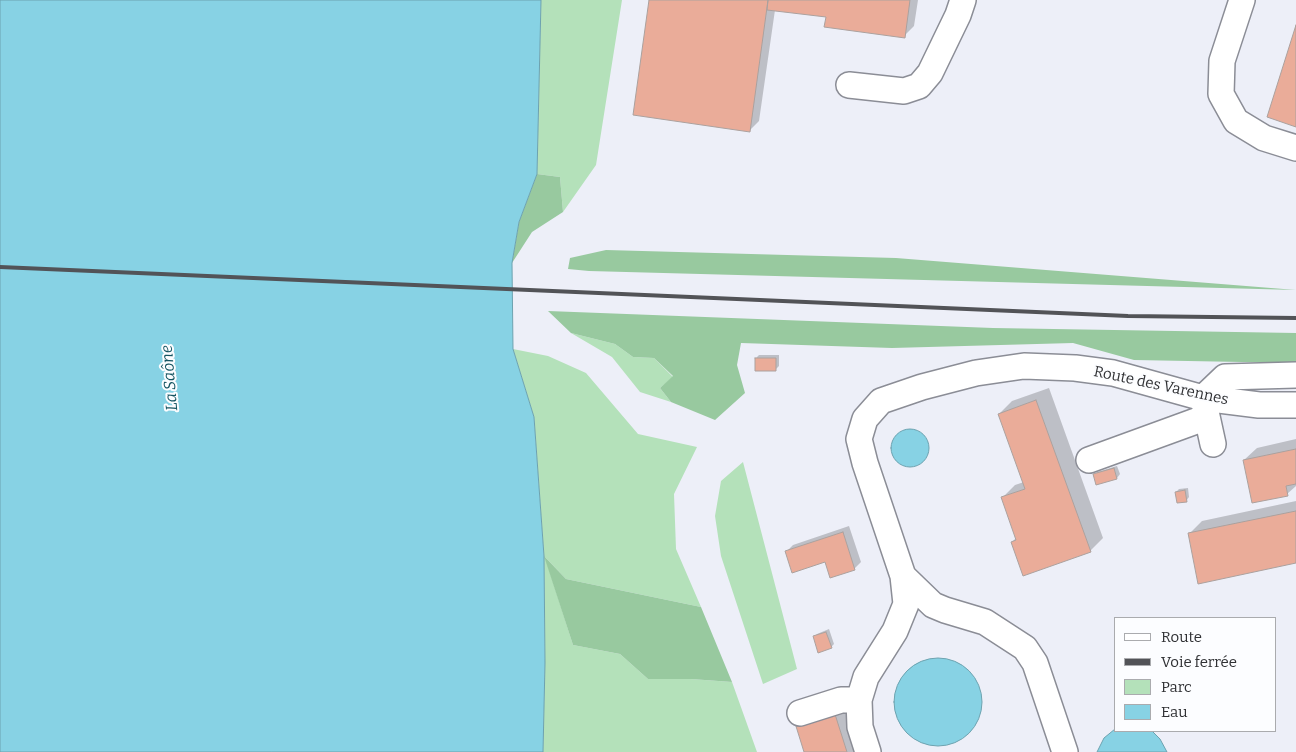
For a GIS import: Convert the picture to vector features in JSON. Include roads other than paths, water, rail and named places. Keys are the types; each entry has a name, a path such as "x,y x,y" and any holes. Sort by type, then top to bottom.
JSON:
{"street":[{"path":"849,84 904,91 918,86 930,73 958,15 963,0"},
{"path":"1242,0 1222,61 1222,94 1236,121 1264,138 1296,148"},
{"name":"Route des Varennes","path":"903,576 865,463 859,439 865,419 881,401 922,387 976,373 1024,366 1075,368 1112,373 1205,408 1259,405 1296,406"},
{"path":"1089,460 1205,408 1224,378 1296,375"},
{"path":"1205,408 1213,444"},
{"path":"868,752 860,727 859,700 866,677 895,631 906,604 903,576"},
{"path":"903,576 933,604 945,610 985,622 1025,648 1035,663 1065,752"},
{"path":"800,712 840,700 859,700"}],"water":[{"name":"La Saône","path":"0,0 541,0 537,174 519,222 512,263 513,349 534,417 544,556 545,663 543,752 0,752"},
{"path":"910,429 924,434 929,448 924,462 910,467 896,462 891,448 896,434"},
{"path":"938,658 955,661 963,665 975,677 979,685 982,702 979,719 975,727 963,739 955,743 938,746 921,743 913,739 901,727 897,719 894,702 897,685 901,677 913,665 921,661"},
{"path":"1114,730 1114,732 1153,732 1160,739 1167,752 1097,752 1104,738"}],"railway":[{"path":"0,267 1128,316 1296,318"}]}
